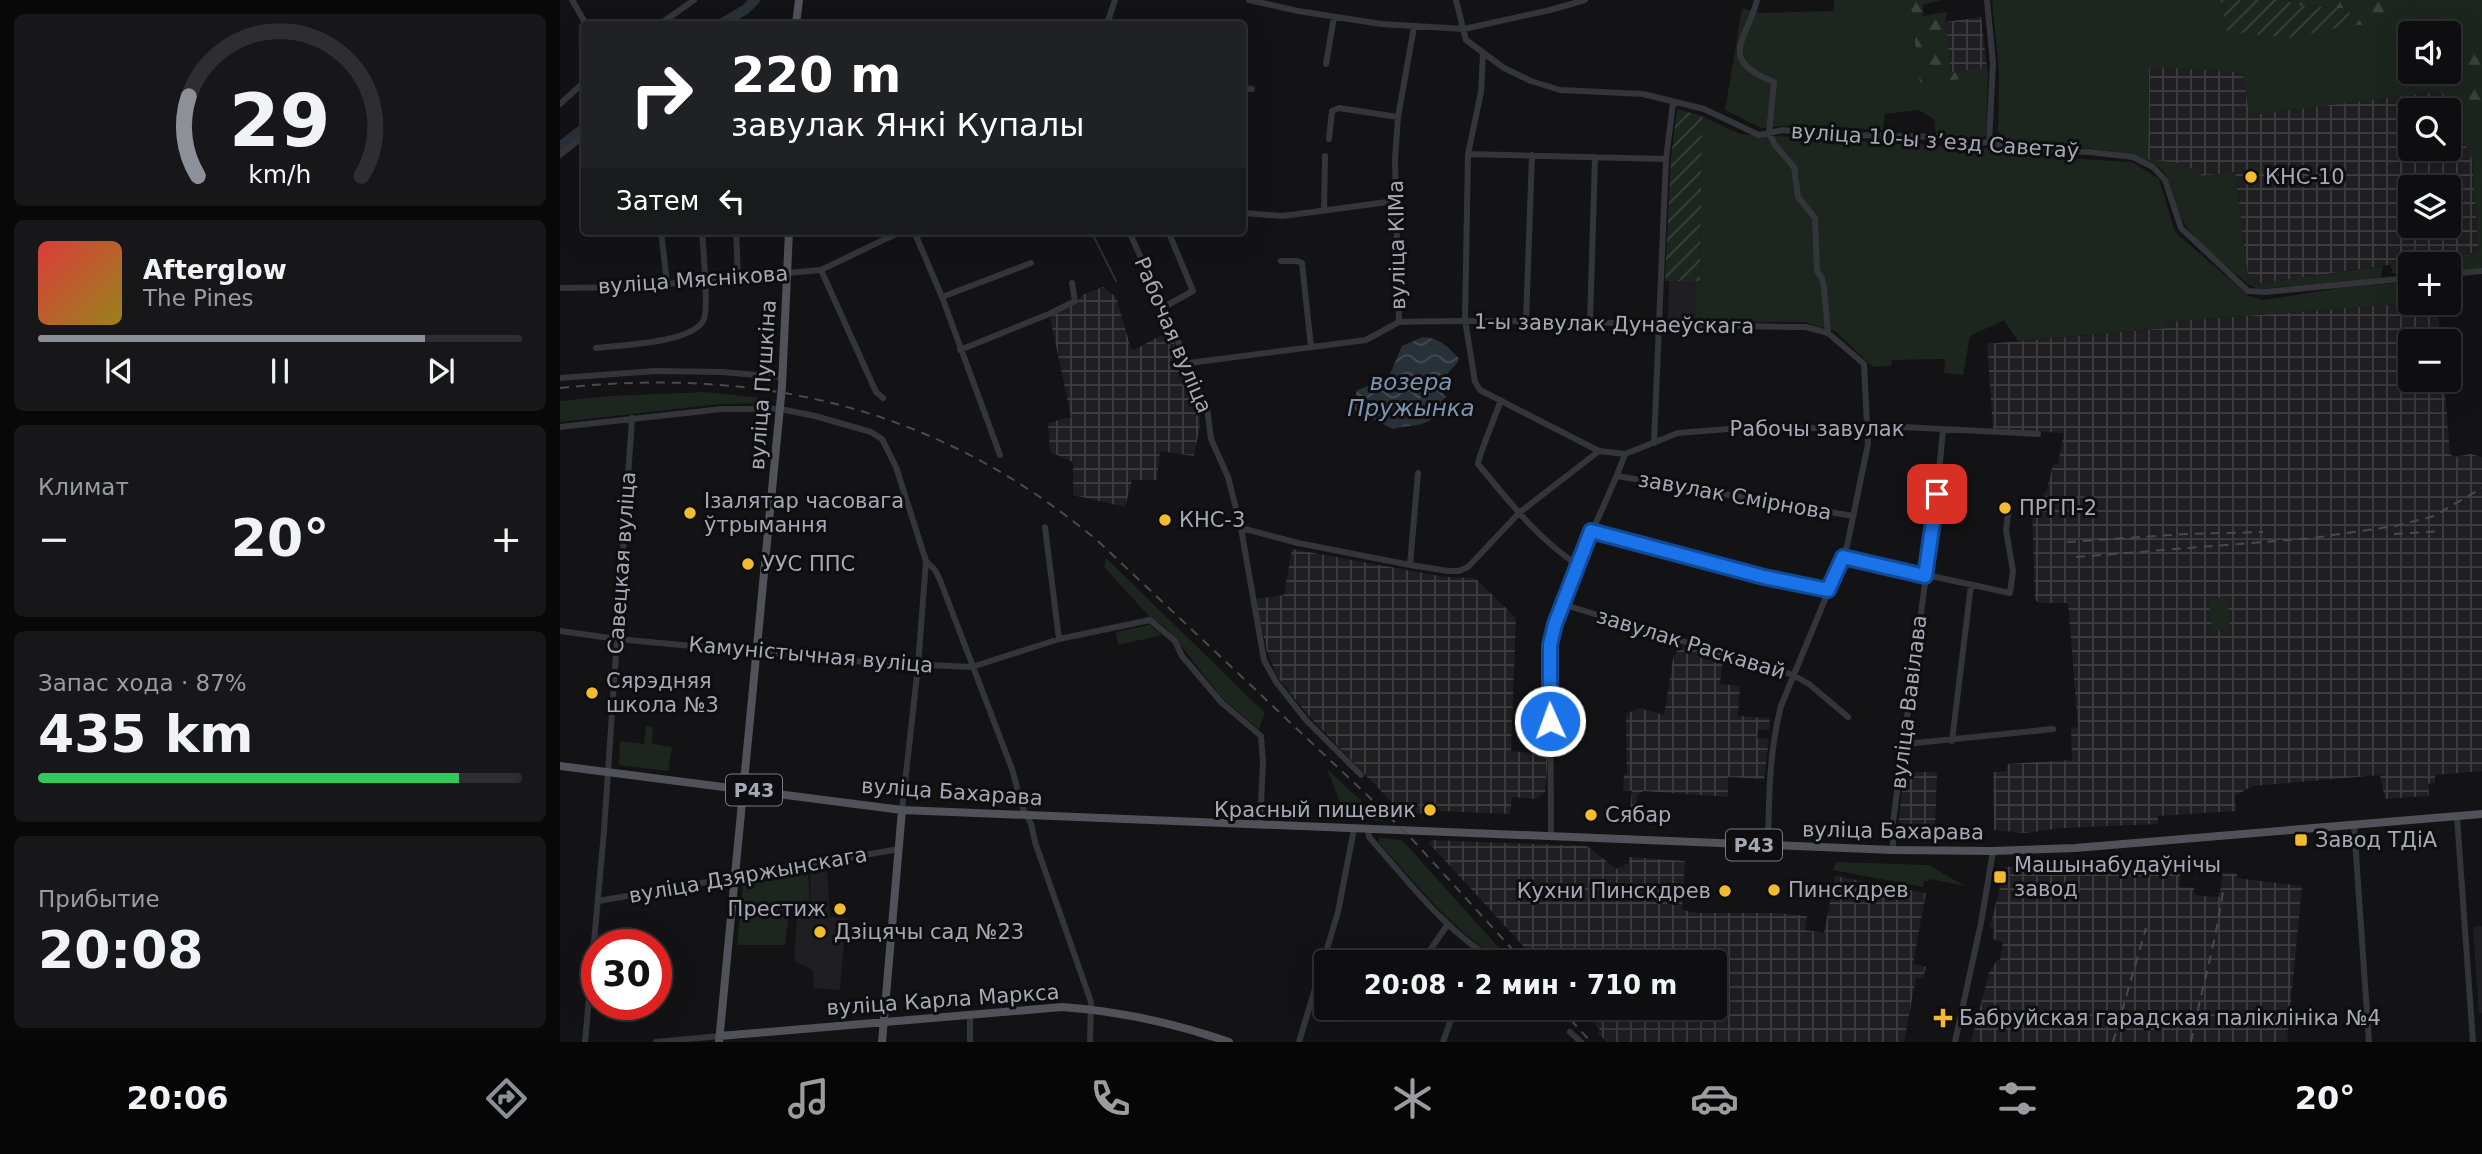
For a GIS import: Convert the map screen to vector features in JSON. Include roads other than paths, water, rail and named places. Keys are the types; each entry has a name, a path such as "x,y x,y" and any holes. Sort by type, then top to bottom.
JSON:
{"main road":[{"path":"796,21 799,0"},
{"name":"вуліца Пушкіна","path":"720,1039 783,377 789,235"},
{"name":"вуліца Бахарава","path":"560,766 902,810 1893,850 2075,848 2482,814"},
{"path":"883,1042 902,810"},
{"name":"вуліца Карла Маркса","path":"720,1039 885,1021 1062,1007 1152,1019 1193,1029 1229,1042"}],"street":[{"path":"664,21 694,0"},
{"path":"1108,21 1115,0"},
{"path":"1249,0 1334,17 1414,27 1464,29 1585,0"},
{"path":"1456,0 1464,29"},
{"path":"1757,0 1753,17 1740,41 1738,53 1743,62 1757,74 1774,82 1773,115 1769,133 1775,145 1794,167 1798,197 1815,218 1817,271 1824,288 1828,333 1864,364 1869,428 1868,444 1843,557 1793,675 1774,733 1769,771 1768,845"},
{"path":"1987,0 1993,63 1989,142"},
{"path":"575,1 585,21"},
{"path":"1326,64 1334,17"},
{"name":"вуліца КІМа","path":"1189,363 1366,340 1399,322 1395,201 1398,117 1414,27"},
{"name":"вуліца 10-ы зʼезд Саветаў","path":"1464,29 1466,40 1483,54 1531,81 1560,90 1643,94 1704,109 1759,135 1783,131 1937,137 1971,144 1989,142 2011,148 2089,152 2133,158 2153,167 2165,180 2181,228 2248,291 2265,292 2398,279"},
{"name":"Рабочы завулак","path":"1483,54 1481,92 1468,154 1465,320 1475,382 1480,390 1599,451 1625,454 1678,433 1704,430 1869,428 2038,434"},
{"path":"560,104 581,85"},
{"path":"1246,88 1252,89"},
{"path":"1654,443 1666,159 1673,103"},
{"path":"1329,139 1332,111 1339,108 1398,117"},
{"path":"560,155 581,138"},
{"path":"1468,154 1666,159"},
{"path":"1526,321 1532,155"},
{"path":"1324,211 1325,156"},
{"path":"1590,323 1595,157"},
{"path":"1246,212 1283,216 1395,201"},
{"path":"662,235 667,283"},
{"path":"596,348 668,340 701,324 705,317 702,235"},
{"path":"736,235 738,276"},
{"name":"вуліца Мяснікова","path":"560,288 632,287 821,270 894,235"},
{"path":"916,235 942,297 1000,455"},
{"name":"Рабочая вуліца","path":"1131,235 1208,407 1211,439 1228,477 1241,528 1264,660 1276,682 1306,720 1361,775"},
{"path":"1162,308 1194,291 1170,235"},
{"path":"1281,261 1302,263 1311,347"},
{"path":"942,297 1031,263"},
{"path":"821,270 876,393 883,398"},
{"path":"2461,273 2482,271"},
{"path":"960,350 1075,301 1072,283"},
{"name":"1-ы завулак Дунаеўскага","path":"1399,322 1465,320 1805,327 1828,333"},
{"path":"560,378 655,371 722,372 783,377"},
{"path":"1502,400 1490,435 1478,458 1479,464 1519,513 1558,552 1576,564"},
{"path":"560,427 722,409 780,409 815,416 877,435 886,443 926,561 918,666 902,810"},
{"name":"Савецкая вуліца","path":"585,1042 598,901 632,418"},
{"name":"вуліца Вавілава","path":"1893,850 1893,822 1937,494 1943,429"},
{"path":"1241,528 1298,543 1459,572 1468,568 1519,513 1599,451"},
{"path":"1551,836 1549,664 1552,634 1576,564 1625,454"},
{"path":"1410,565 1419,472"},
{"name":"завулак Смірнова","path":"1617,476 1853,516"},
{"path":"1843,557 2010,593 2013,571 2006,530 2008,514"},
{"path":"1045,527 1059,639"},
{"path":"1591,531 1764,577 1828,590"},
{"path":"926,561 940,580 1012,769 1035,842 1077,957 1091,1009 1090,1042"},
{"path":"1952,741 1971,585"},
{"name":"завулак Раскавай","path":"1562,604 1793,675 1809,684 1848,717"},
{"name":"Камуністычная вуліца","path":"560,631 757,652 918,666 972,667 1059,639 1150,620 1175,641 1182,656 1222,703 1261,736 1263,761 1260,825"},
{"path":"1905,744 2053,729"},
{"path":"2457,817 2473,1042"},
{"path":"2354,825 2368,1042"},
{"path":"1329,950 1354,829"},
{"path":"1368,830 1369,837 1448,924 1476,950"},
{"name":"вуліца Дзяржынскага","path":"598,901 898,849"},
{"path":"1955,1042 1981,923 1993,851"},
{"path":"1430,950 1448,924"},
{"path":"1299,1042 1314,1001"},
{"path":"970,1015 970,1042"},
{"path":"1443,1042 1451,1020"},
{"path":"1570,1032 1581,1042"},
{"name":"вуліца Карла Маркса","path":"656,1042 720,1039"}],"water":[{"name":"возера Пружынка","path":"1423,337 1444,344 1459,359 1446,377 1442,393 1446,397 1434,417 1424,423 1393,429 1369,417 1359,416 1353,406 1357,390 1388,379 1402,346"}],"waterway":[{"path":"726,21 755,0"},
{"path":"560,147 581,130"},
{"path":"1093,235 1116,281"}],"railway":[{"path":"560,388 635,383 708,384 779,392 847,407 913,429 977,459 1039,496 1099,542 1410,837 1513,950"},
{"path":"2076,557 2313,538 2395,526 2434,516 2482,488"},
{"path":"2394,534 2443,531"},
{"path":"2067,542 2263,532"},
{"path":"2191,1042 2223,891"},
{"path":"2113,1042 2146,928"},
{"path":"1571,1020 1591,1042"}],"place":[{"name":"КНС-10","path":"2251,177"},
{"name":"ПРГП-2","path":"2005,508"},
{"name":"Ізалятар часовага ўтрымання","path":"690,513"},
{"name":"КНС-3","path":"1165,520"},
{"name":"УУС ППС","path":"748,564"},
{"name":"Сярэдняя школа №3","path":"592,693"},
{"name":"Красный пищевик","path":"1430,810"},
{"name":"Сябар","path":"1591,815"},
{"name":"Завод ТДіА","path":"2301,840"},
{"name":"Машынабудаўнічы завод","path":"2000,877"},
{"name":"Пинскдрев","path":"1774,890"},
{"name":"Кухни Пинскдрев","path":"1725,891"},
{"name":"Престиж","path":"840,909"},
{"name":"Дзіцячы сад №23","path":"820,932"},
{"name":"Бабруйская гарадская паліклініка №4","path":"1943,1018"}]}
